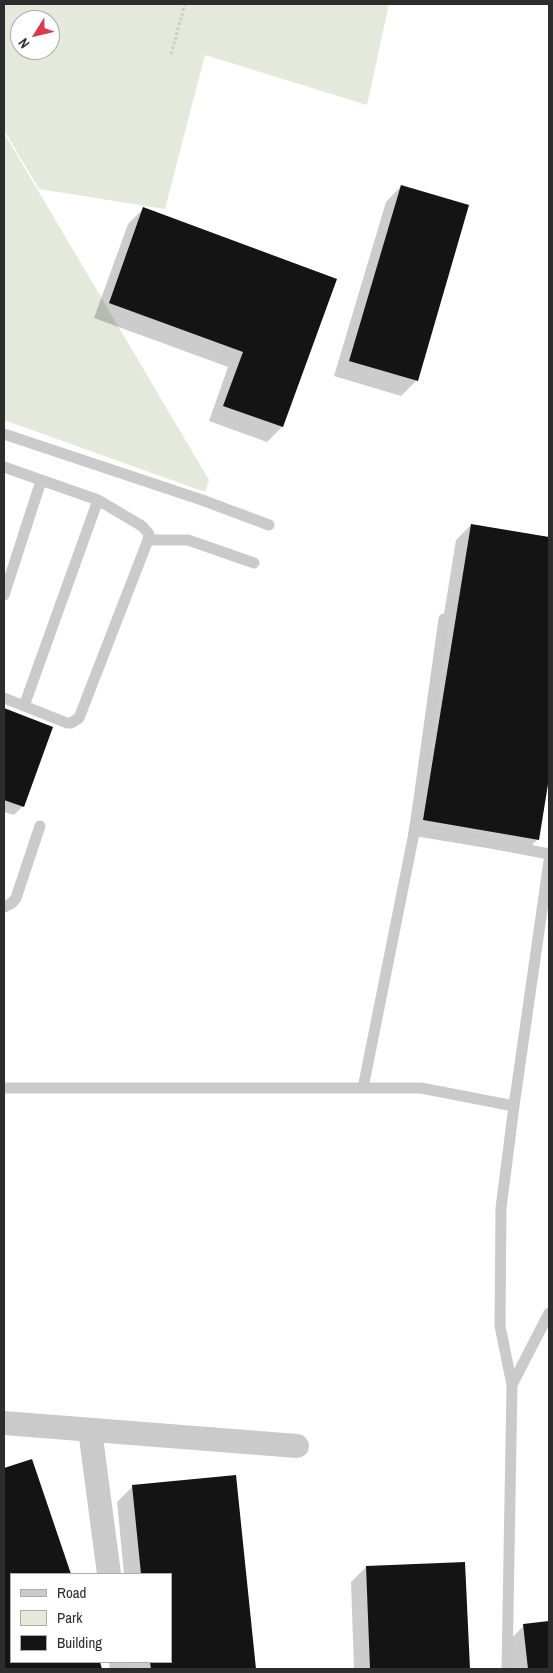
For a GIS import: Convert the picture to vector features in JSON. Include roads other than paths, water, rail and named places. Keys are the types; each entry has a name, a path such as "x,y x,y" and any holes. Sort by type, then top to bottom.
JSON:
{"street":[{"path":"4,1423 297,1446"},
{"path":"90,1430 109,1573"}],"lane":[{"path":"4,434 192,497 269,526"},
{"path":"4,467 98,500 142,526 149,534 79,718 67,723 4,698"},
{"path":"4,595 41,481"},
{"path":"24,706 98,500"},
{"path":"148,540 188,540 254,563"},
{"path":"363,1088 415,828 444,619"},
{"path":"4,907 12,903 16,898 40,826"},
{"path":"415,828 549,854"},
{"path":"507,1669 512,1385 500,1326 501,1208 549,861"},
{"path":"4,1088 421,1088 514,1106"},
{"path":"512,1385 549,1313"}]}
